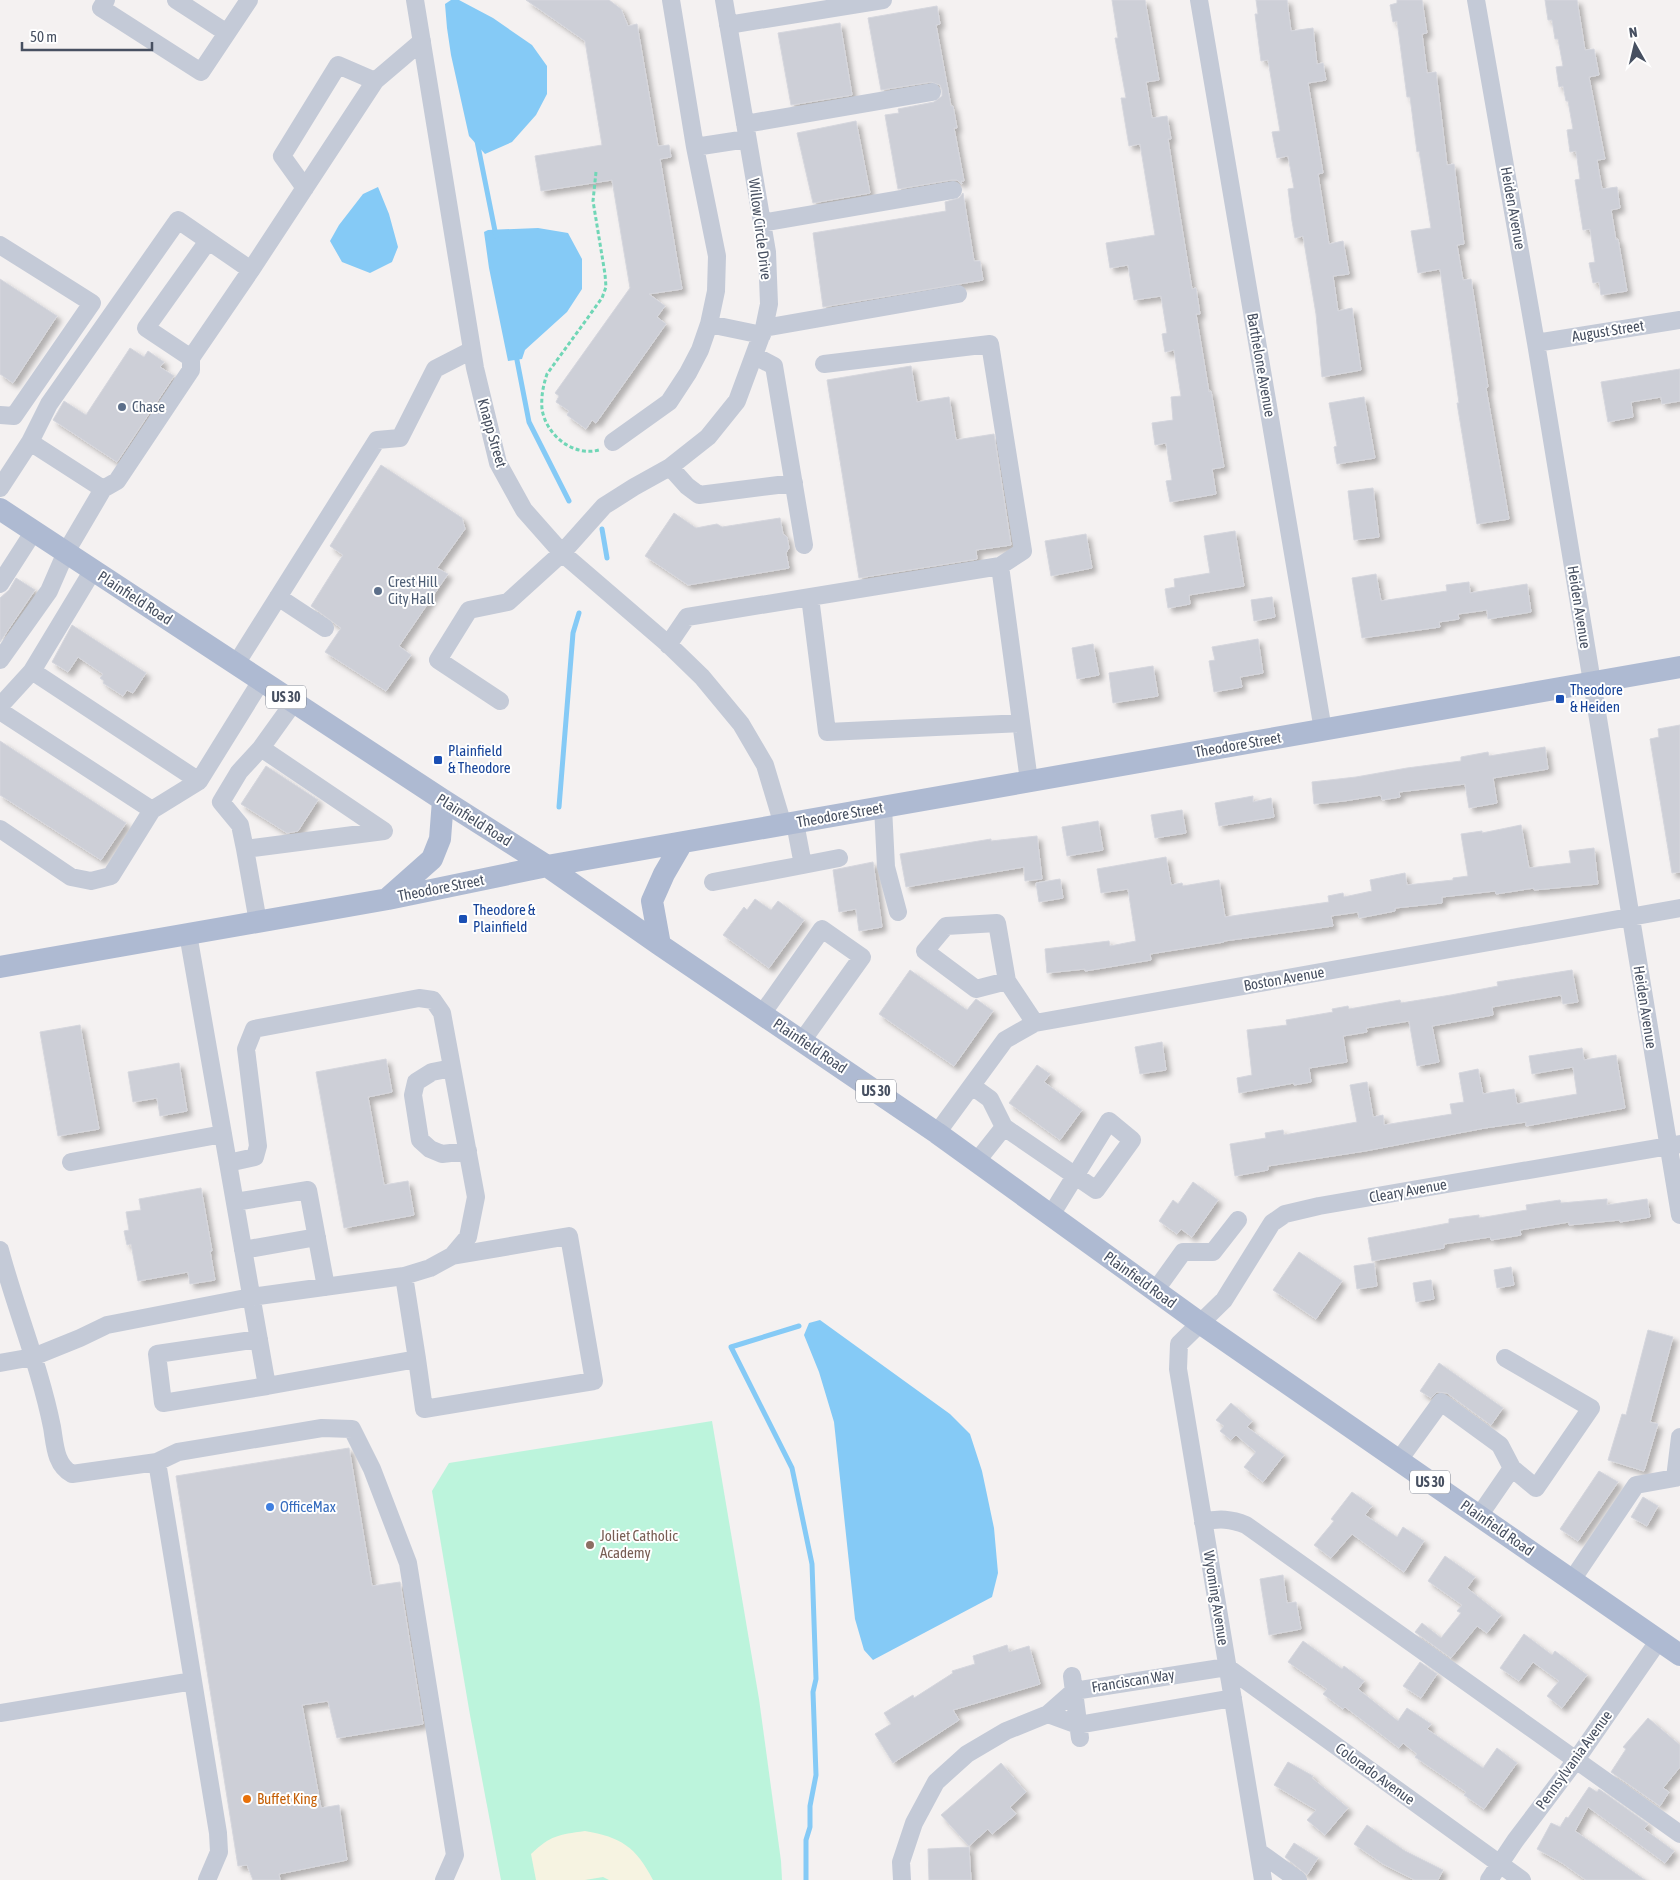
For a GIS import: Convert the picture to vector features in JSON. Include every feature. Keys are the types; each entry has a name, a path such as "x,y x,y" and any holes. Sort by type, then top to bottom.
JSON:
{"main road":[{"name":"Plainfield Road","path":"0,509 443,800 547,866 937,1133 1200,1323 1680,1655"},
{"name":"Theodore Street","path":"0,967 388,899 547,866 1680,667"},
{"path":"388,899 432,859 440,839 443,800"},
{"path":"660,945 652,901 664,874 682,843"}],"street":[{"path":"106,0 101,8 201,72 249,0"},
{"path":"176,0 227,33"},
{"name":"Knapp Street","path":"415,0 472,350 498,463 524,510 562,553 702,676 741,724 765,765 803,865"},
{"path":"609,445 669,402 688,374 700,350 710,324 716,291 717,256 695,147 671,0"},
{"name":"Willow Circle Drive","path":"500,701 438,660 469,610 508,602 562,553 604,506 670,467 708,437 737,401 763,331 768,304 767,252 724,0"},
{"path":"728,25 883,0"},
{"name":"Barthelone Avenue","path":"1199,0 1323,730"},
{"name":"Heiden Avenue","path":"1476,0 1536,343 1630,917 1674,1145 1680,1215"},
{"path":"0,660 49,591 66,552 103,489 117,482 191,370 191,358 375,80 422,41"},
{"path":"304,188 282,156 338,65 375,80"},
{"path":"695,147 746,132 932,92"},
{"path":"762,223 953,190"},
{"path":"0,488 30,442 49,404 178,220 250,270"},
{"path":"191,358 146,328 208,241"},
{"path":"0,245 92,303 14,416 0,415"},
{"path":"710,324 763,331 958,294"},
{"name":"August Street","path":"1536,343 1680,320"},
{"path":"668,645 687,616 1000,566 1023,552 990,344 824,364"},
{"path":"236,664 377,440 400,438 435,369 472,350"},
{"path":"755,356 774,366 804,544"},
{"path":"30,442 103,489"},
{"path":"670,467 699,496 794,483"},
{"path":"0,584 34,531"},
{"path":"1000,566 1029,781"},
{"path":"0,706 32,671 93,570"},
{"path":"278,597 326,628"},
{"path":"810,597 827,732 1022,723"},
{"path":"32,671 199,781"},
{"path":"0,830 71,877 91,881 111,876 152,810 199,781 261,680"},
{"path":"258,922 240,825 221,802 239,772 261,748 294,702"},
{"path":"0,711 152,810"},
{"path":"245,849 384,831 261,748"},
{"path":"883,807 886,867 898,912"},
{"path":"713,882 839,858"},
{"name":"Boston Avenue","path":"937,1133 1005,1040 1035,1023 1680,908"},
{"path":"1007,981 976,989 925,951 946,926 997,923 1007,981 1035,1023"},
{"path":"762,1014 822,929 862,957 802,1041"},
{"path":"188,934 267,1386"},
{"path":"228,1162 255,1157 258,1146 246,1049 254,1029 419,998 433,1000 442,1013 476,1196 468,1237 452,1256"},
{"path":"452,1068 432,1072 416,1082 414,1095 420,1140 430,1149 442,1154 468,1151"},
{"path":"972,1086 990,1099 1004,1127 1075,1177 1051,1215"},
{"path":"977,1161 1004,1127"},
{"path":"71,1162 223,1134"},
{"name":"Cleary Avenue","path":"1200,1323 1224,1300 1272,1223 1285,1214 1319,1206 1674,1145"},
{"path":"235,1202 308,1190 326,1287"},
{"path":"1155,1291 1183,1252 1213,1252 1238,1220"},
{"path":"0,1362 33,1358 107,1325 252,1297 404,1276 430,1268 452,1256 568,1236 594,1381 424,1409 404,1276"},
{"path":"243,1250 317,1237"},
{"path":"0,1250 45,1392 58,1459 64,1470 72,1474 157,1462 178,1452 322,1428 352,1429 372,1469 408,1563 455,1855 444,1880"},
{"name":"Wyoming Avenue","path":"1200,1323 1179,1344 1178,1370 1263,1880"},
{"path":"259,1339 157,1354 163,1403 417,1359"},
{"path":"1399,1460 1441,1402 1500,1445 1512,1468 1536,1488 1591,1408 1505,1358"},
{"path":"1572,1580 1636,1484 1675,1478 1680,1437"},
{"path":"157,1462 218,1833 219,1852 207,1880"},
{"path":"1479,1516 1512,1468"},
{"path":"1203,1522 1217,1518 1233,1520 1246,1525 1680,1834"},
{"name":"Pennsylvania Avenue","path":"1489,1880 1660,1640"},
{"name":"Franciscan Way","path":"902,1880 901,1862 914,1823 936,1782 966,1754 1006,1731 1048,1714 1073,1683 1227,1667"},
{"name":"Colorado Avenue","path":"1227,1667 1522,1880"},
{"path":"0,1713 193,1681"},
{"path":"1073,1683 1079,1732"},
{"path":"1048,1714 1079,1732 1233,1698"},
{"path":"1259,1852 1298,1880"}],"path":[{"path":"596,172 593,201 606,287 602,298 547,374 542,411 547,424 556,436 569,446 582,452 592,452 609,445"}],"green space":[{"name":"Joliet Catholic Academy","path":"712,1421 759,1699 782,1880 501,1880 470,1715 432,1491 449,1463"}],"sand":[{"path":"585,1831 598,1833 626,1845 640,1859 653,1880 609,1880 603,1877 585,1880 536,1880 531,1854 550,1839"}],"water":[{"path":"451,0 459,0 493,18 532,45 547,66 547,94 536,115 512,142 485,154 469,136 451,55 445,4"},
{"path":"378,187 389,214 398,247 392,262 370,273 342,262 330,241 339,225 363,194"},
{"path":"538,228 568,233 582,259 582,289 567,312 525,350 522,359 508,361 489,268 484,232 488,230"},
{"path":"820,1320 950,1414 970,1434 982,1471 994,1528 998,1573 992,1597 873,1660 864,1650 855,1619 834,1422 819,1372 804,1335 809,1323"}],"building":[{"path":"526,0 609,0 621,9 628,26 637,24 658,146 669,145 671,157 660,159 682,289 649,294 665,306 657,317 666,324 596,423 592,420 586,429 567,415 569,411 556,402 559,396 555,393 630,288 612,180 541,191 535,156 602,145 585,41"},
{"path":"1112,0 1145,0 1159,80 1146,82 1152,118 1167,116 1171,139 1168,139 1179,210 1192,289 1196,288 1200,314 1196,314 1224,467 1212,469 1216,494 1170,502 1166,481 1172,480 1166,443 1155,445 1152,423 1173,420 1171,397 1181,396 1174,350 1165,352 1162,334 1167,333 1161,296 1134,300 1128,265 1110,268 1106,243 1155,235 1140,144 1129,146 1121,98 1126,98 1115,38 1118,38"},
{"path":"1256,0 1287,0 1291,31 1313,28 1317,64 1323,63 1326,80 1308,83 1323,173 1318,174 1329,244 1343,241 1349,274 1333,276 1338,311 1352,308 1361,370 1322,377 1316,314 1303,236 1295,238 1292,221 1288,189 1294,188 1288,156 1277,158 1272,132 1280,131 1268,60 1261,61 1255,14 1258,14"},
{"path":"1397,0 1422,0 1427,33 1422,34 1427,73 1436,72 1447,165 1454,164 1464,244 1457,245 1463,280 1471,279 1488,387 1486,388 1509,519 1477,524 1457,403 1459,403 1440,269 1418,273 1411,231 1431,228 1419,151 1417,152 1410,97 1407,97 1397,21 1393,22 1390,5 1397,3"},
{"path":"1545,0 1577,0 1585,50 1594,49 1599,75 1589,77 1605,159 1597,160 1602,189 1617,187 1620,208 1611,210 1627,291 1601,295 1599,282 1593,283 1589,263 1595,262 1590,229 1583,230 1575,180 1580,179 1576,151 1570,152 1567,130 1573,129 1568,101 1566,101 1563,86 1559,87 1556,67 1563,66 1558,39 1555,39 1552,20 1548,20"},
{"path":"937,6 940,24 936,25 957,128 954,128 964,181 961,181 962,184 957,180 951,180 898,189 885,115 899,113 898,109 934,102 942,96 942,90 940,85 931,82 881,90 868,18"},
{"path":"840,23 852,95 791,105 778,33"},
{"path":"856,121 870,193 813,203 797,133"},
{"path":"963,193 974,261 980,261 983,280 823,307 813,233 946,211 945,202 959,198"},
{"path":"0,279 57,316 13,383 0,374"},
{"name":"Chase","path":"130,348 144,357 148,351 164,362 160,367 174,376 117,462 53,420 64,401 86,415"},
{"path":"911,366 917,402 949,397 956,440 994,434 1011,545 976,550 977,559 859,578 827,380"},
{"path":"1680,369 1680,401 1662,404 1661,397 1631,402 1633,417 1608,422 1601,382"},
{"path":"1364,397 1375,458 1337,464 1334,447 1337,446 1329,403"},
{"name":"Crest Hill City Hall","path":"381,465 462,518 465,529 437,568 448,574 399,646 411,655 386,691 325,652 341,628 311,606 343,555 330,546"},
{"path":"1373,488 1379,537 1354,540 1348,491"},
{"path":"674,513 696,528 717,524 722,527 780,518 783,534 787,537 789,548 786,553 789,568 688,585 645,556"},
{"path":"1235,531 1244,586 1189,595 1190,604 1168,608 1165,589 1175,587 1174,579 1210,573 1204,536"},
{"path":"1086,534 1092,568 1051,576 1045,541"},
{"path":"1376,574 1381,601 1447,591 1446,585 1469,582 1470,593 1527,584 1531,612 1488,619 1487,610 1458,614 1459,619 1439,622 1440,627 1362,638 1352,578"},
{"path":"16,578 35,590 0,642 0,598 9,590"},
{"path":"1272,597 1275,617 1254,621 1251,600"},
{"path":"72,625 146,673 133,693 127,690 123,696 103,683 104,681 100,678 103,674 78,657 68,672 52,662"},
{"path":"1258,639 1263,673 1240,677 1242,687 1214,692 1209,661 1215,660 1212,647"},
{"path":"1093,644 1099,675 1077,679 1072,648"},
{"path":"1153,666 1158,696 1113,703 1109,673"},
{"path":"1680,725 1680,872 1672,873 1650,739 1659,737 1658,729"},
{"path":"0,741 126,823 101,860 0,795"},
{"path":"1545,747 1548,769 1493,778 1497,803 1469,808 1465,784 1399,792 1400,797 1382,800 1381,795 1314,804 1312,782 1461,761 1461,757 1488,752 1489,756"},
{"path":"266,766 318,800 298,831 287,833 241,804"},
{"path":"1253,796 1253,802 1271,798 1274,817 1219,826 1215,803"},
{"path":"1182,810 1186,833 1155,838 1151,815"},
{"path":"1098,821 1103,850 1067,856 1062,827"},
{"path":"1521,825 1529,868 1571,863 1569,851 1594,848 1598,884 1534,890 1534,888 1496,894 1495,891 1442,897 1442,903 1395,908 1395,911 1359,918 1358,912 1331,916 1333,926 1224,941 1150,954 1151,960 1085,971 1085,969 1047,973 1045,949 1109,941 1110,946 1136,941 1128,889 1101,893 1097,869 1166,857 1171,885 1182,883 1183,886 1219,880 1225,917 1329,902 1328,896 1343,893 1344,897 1372,891 1370,880 1405,873 1407,885 1453,880 1453,878 1468,876 1461,834 1482,831 1482,833"},
{"path":"1037,836 1042,879 1025,881 1024,867 906,887 900,854 991,839 991,841"},
{"path":"873,862 882,927 859,931 856,909 839,912 833,870"},
{"path":"1060,879 1063,898 1039,902 1036,883"},
{"path":"755,899 771,910 778,901 804,920 769,968 723,935 744,907 747,910"},
{"path":"910,970 967,1010 976,999 993,1011 954,1066 879,1014"},
{"path":"1572,970 1578,1002 1563,1004 1561,995 1492,1007 1493,1015 1432,1026 1439,1062 1417,1066 1409,1021 1366,1028 1367,1032 1343,1036 1347,1062 1309,1068 1311,1082 1294,1085 1294,1083 1239,1093 1237,1078 1252,1075 1247,1030 1287,1025 1286,1020 1333,1012 1332,1009 1348,1006 1349,1009 1400,1000 1401,1003 1451,995 1498,986 1497,982"},
{"path":"80,1025 99,1129 58,1136 40,1032"},
{"path":"1162,1042 1166,1070 1140,1074 1135,1047"},
{"path":"1582,1048 1584,1060 1616,1055 1625,1108 1526,1126 1526,1122 1485,1128 1365,1151 1268,1166 1268,1170 1235,1176 1230,1144 1266,1138 1265,1133 1283,1130 1284,1135 1357,1122 1350,1085 1367,1082 1373,1117 1383,1115 1384,1125 1452,1114 1450,1104 1464,1102 1459,1073 1478,1069 1483,1094 1514,1089 1517,1104 1577,1094 1573,1067 1532,1074 1529,1056"},
{"path":"386,1059 392,1092 368,1097 384,1185 408,1181 414,1215 344,1228 316,1072"},
{"path":"179,1063 187,1111 160,1116 157,1098 133,1102 128,1072"},
{"path":"1037,1065 1050,1074 1044,1082 1082,1110 1060,1140 1009,1103"},
{"path":"1193,1182 1218,1200 1192,1237 1181,1229 1177,1234 1159,1221 1173,1200 1178,1204"},
{"path":"201,1188 215,1280 190,1284 188,1272 138,1281 131,1244 127,1245 124,1231 129,1230 126,1212 141,1210 139,1199"},
{"path":"1607,1199 1607,1205 1647,1199 1650,1217 1620,1222 1620,1220 1569,1225 1569,1222 1520,1230 1521,1235 1491,1240 1490,1237 1444,1244 1444,1248 1372,1261 1368,1238 1449,1223 1449,1219 1479,1215 1479,1218 1527,1210 1526,1205 1560,1200 1561,1203"},
{"path":"1299,1252 1342,1281 1316,1319 1273,1290"},
{"path":"1374,1263 1377,1286 1357,1289 1354,1266"},
{"path":"1511,1267 1514,1285 1497,1288 1494,1270"},
{"path":"1431,1280 1434,1299 1416,1302 1413,1283"},
{"path":"1648,1330 1673,1337 1650,1422 1658,1424 1644,1471 1608,1460 1622,1414 1626,1415"},
{"path":"1439,1363 1503,1408 1491,1425 1447,1393 1437,1392 1431,1398 1420,1391"},
{"path":"1231,1403 1252,1421 1247,1427 1284,1455 1263,1482 1244,1467 1256,1452 1236,1435 1231,1440 1220,1431 1224,1426 1216,1420"},
{"path":"349,1448 372,1586 400,1582 423,1724 337,1738 328,1701 302,1705 321,1808 339,1805 347,1860 279,1874 280,1880 253,1880 247,1865 238,1866 176,1476"},
{"path":"1599,1471 1618,1482 1578,1541 1560,1529"},
{"path":"1352,1492 1372,1506 1365,1515 1397,1537 1403,1527 1424,1541 1404,1572 1352,1534 1331,1558 1314,1545 1334,1521 1331,1519"},
{"path":"1643,1497 1658,1506 1647,1526 1631,1517"},
{"path":"1445,1556 1475,1577 1467,1588 1501,1615 1487,1633 1477,1626 1451,1658 1415,1632 1422,1623 1441,1638 1461,1613 1457,1611 1462,1605 1428,1581"},
{"path":"1283,1575 1287,1603 1296,1602 1301,1629 1269,1635 1260,1579"},
{"path":"1524,1634 1552,1655 1555,1651 1587,1675 1562,1708 1547,1696 1559,1681 1533,1662 1519,1681 1500,1668"},
{"path":"1303,1641 1342,1669 1344,1666 1364,1681 1358,1689 1398,1721 1407,1708 1431,1724 1427,1729 1483,1768 1497,1748 1517,1763 1484,1809 1464,1795 1466,1792 1415,1757 1417,1754 1403,1743 1399,1748 1345,1707 1343,1709 1323,1694 1327,1689 1288,1662"},
{"path":"1007,1645 1009,1652 1029,1646 1040,1684 953,1710 959,1720 893,1763 875,1734 891,1724 884,1713 913,1695 914,1698 953,1673 952,1671 975,1664 973,1656"},
{"path":"1420,1662 1437,1674 1421,1698 1403,1686"},
{"path":"1648,1718 1680,1745 1680,1767 1663,1788 1669,1792 1660,1806 1611,1772 1626,1749 1623,1747"},
{"path":"1288,1762 1313,1776 1312,1778 1348,1808 1325,1835 1307,1820 1316,1810 1274,1785"},
{"path":"1001,1763 1026,1792 1010,1807 1016,1814 992,1834 988,1829 969,1846 941,1815"},
{"path":"1589,1787 1597,1792 1599,1789 1648,1824 1644,1829 1674,1851 1665,1863 1588,1807 1575,1831 1645,1880 1586,1880 1562,1863 1537,1849 1551,1823 1560,1827"},
{"path":"1367,1825 1405,1851 1443,1870 1438,1880 1415,1880 1383,1864 1354,1844"},
{"path":"1294,1843 1318,1858 1307,1875 1285,1857"},
{"path":"969,1847 971,1880 929,1880 928,1849"}],"waterway":[{"path":"477,141 496,236"},
{"path":"516,355 529,422 569,501"},
{"path":"602,529 607,558"},
{"path":"559,807 573,633 579,613"},
{"path":"799,1326 731,1347 792,1468 812,1564 816,1679 813,1692 816,1775 810,1806 810,1827 806,1840 806,1880"}],"place":[{"name":"Chase","path":"122,407"},
{"name":"Crest Hill City Hall","path":"378,591"},
{"name":"Theodore & Heiden","path":"1560,699"},
{"name":"Plainfield & Theodore","path":"438,760"},
{"name":"Theodore & Plainfield","path":"463,919"},
{"name":"OfficeMax","path":"270,1507"},
{"name":"Joliet Catholic Academy","path":"590,1545"},
{"name":"Buffet King","path":"247,1799"}]}
